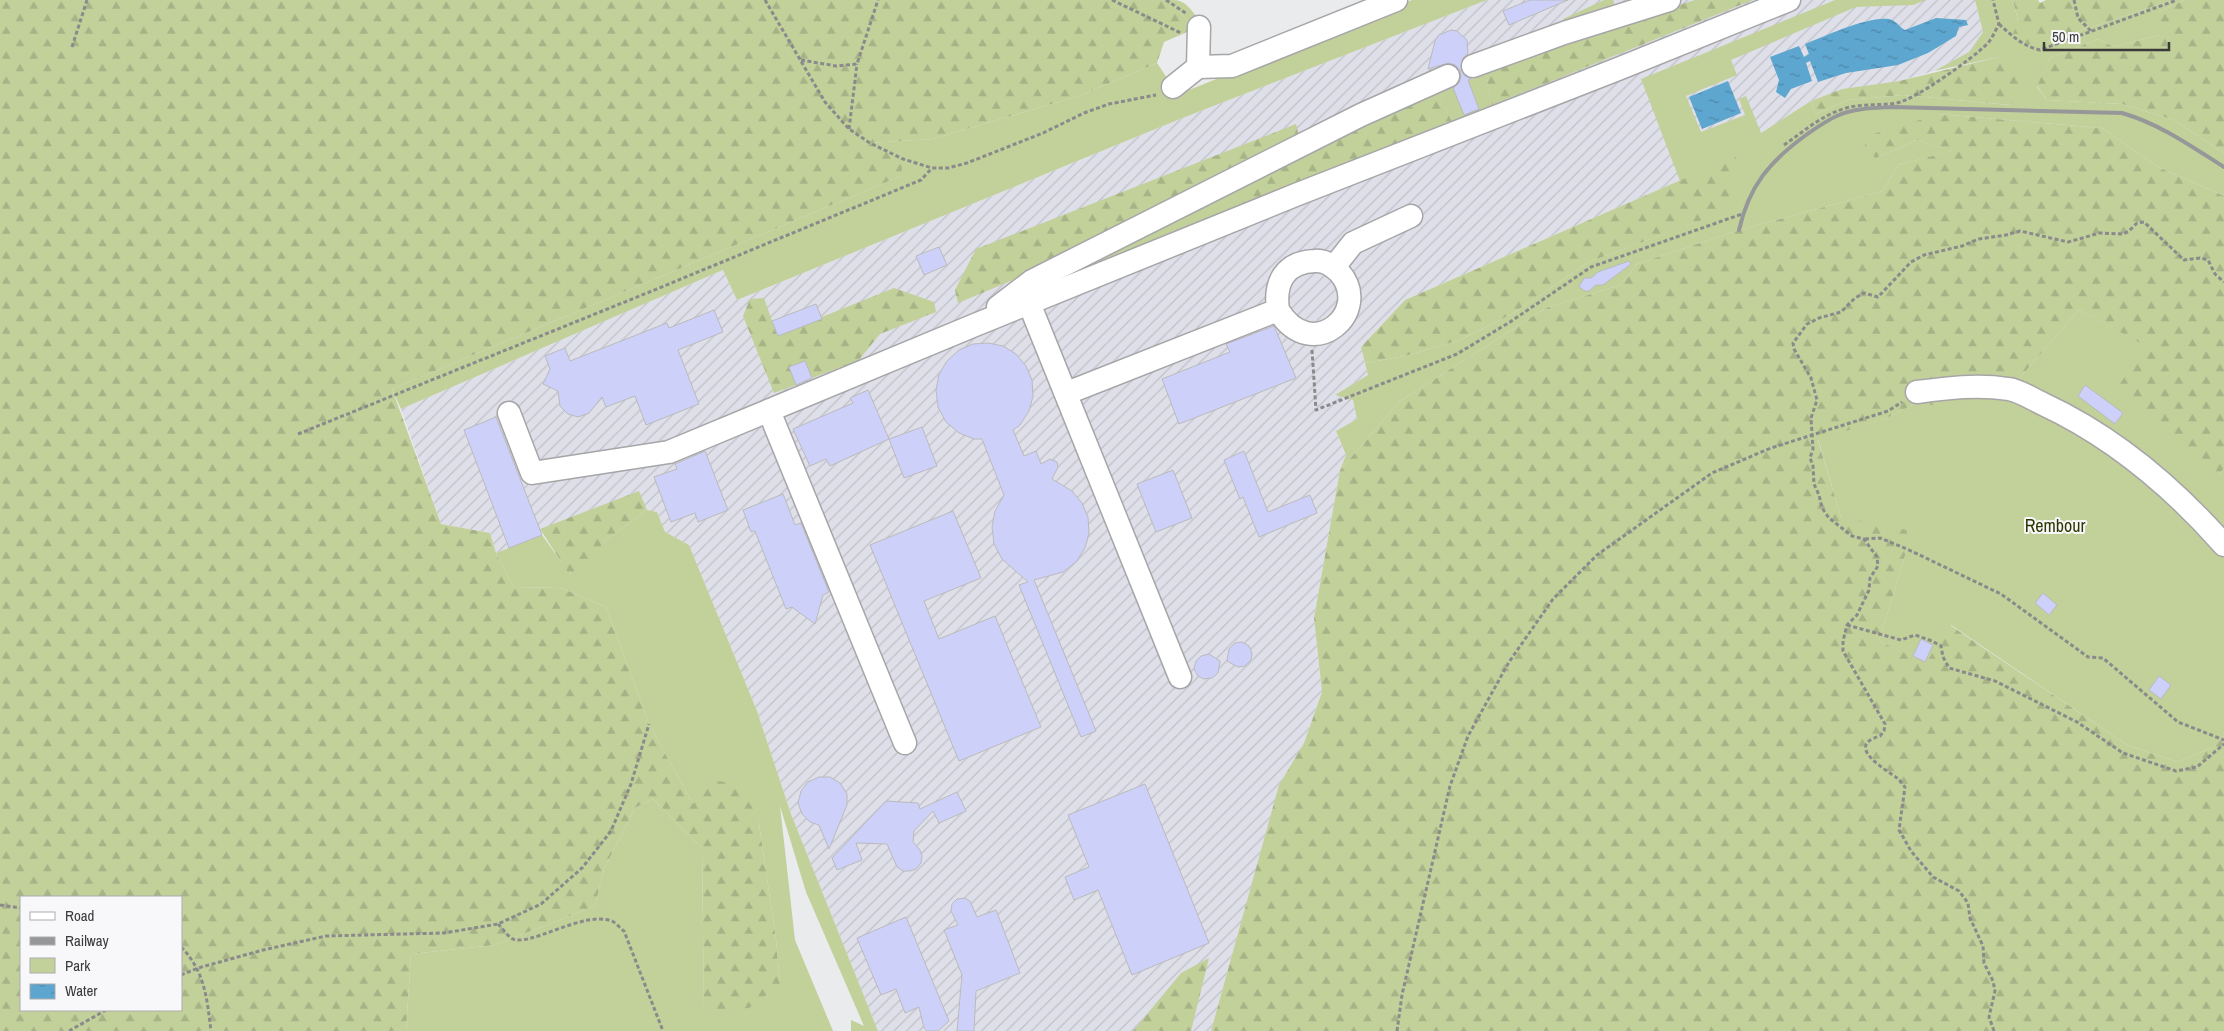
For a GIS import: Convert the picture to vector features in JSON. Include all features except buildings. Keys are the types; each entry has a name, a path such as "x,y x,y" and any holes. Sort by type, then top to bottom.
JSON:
{"lane":[{"path":"1173,87 1198,67 1232,66 1396,0"},
{"path":"1473,66 1564,33 1669,0"},
{"path":"509,413 532,473 669,452 1029,303 1789,0"},
{"path":"1198,34 1198,67"},
{"path":"975,325 1032,282 1361,115 1448,76"},
{"path":"1334,267 1353,243 1411,216"},
{"path":"1304,261 1319,261 1334,267 1344,278 1350,293 1348,309 1340,323 1326,332 1311,334 1297,331 1285,322 1278,310 1276,295 1280,280 1290,268 1304,261"},
{"path":"1029,303 1067,393 1180,677"},
{"path":"1067,393 1278,310"},
{"path":"1918,392 1955,387 2010,389 2068,416 2111,442 2161,480 2224,545"},
{"path":"769,410 906,743"}],"path":[{"path":"72,47 87,0"},
{"path":"765,0 825,102 849,129 870,143 903,159 932,168 948,168 967,163 1043,133 1084,113 1108,104 1158,95 1173,87"},
{"path":"849,129 857,64 878,0"},
{"path":"1112,0 1198,34"},
{"path":"1166,0 1186,12 1198,34"},
{"path":"1993,0 1999,24 2028,47 2040,50 2177,0"},
{"path":"2074,0 2078,18 2092,32"},
{"path":"1784,145 1819,120 1843,109 1867,104 1896,103 1911,98 1988,43 1999,24"},
{"path":"801,60 836,66 857,64"},
{"path":"298,434 921,180 932,168"},
{"path":"1311,334 1316,410 1457,354 1510,322 1591,267 1742,214"},
{"path":"2224,282 2214,274 2208,260 2200,258 2184,260 2144,222 2137,223 2123,234 2100,233 2068,242 2020,231 1979,239 1962,246 1924,254 1910,262 1878,297 1864,293 1855,298 1841,312 1807,324 1793,343 1794,349 1811,378 1816,400 1811,418 1813,449 1810,458 1813,466 1814,484 1820,495 1822,508 1829,518 1852,536 1864,539 1880,538 2001,594 2088,657 2103,658 2178,722 2224,740"},
{"path":"1397,1031 1402,994 1450,786 1468,736 1509,662 1553,599 1598,555 1712,472 1812,433 1888,411 1918,392"},
{"path":"1864,539 1877,557 1878,566 1870,578 1869,590 1857,615 1847,625 1843,640 1843,652 1885,724 1884,731 1880,736 1871,738 1867,744 1867,752 1872,761 1898,779 1905,787 1898,830 1911,851 1933,877 1959,891 1968,903 1970,918 1983,946 1984,963 1993,981 1995,991 1989,1018 1994,1031"},
{"path":"1847,625 1901,640 1916,635 1932,641 1941,646 1943,658 1949,668 1995,681 2077,722 2124,753 2176,771 2197,767 2224,744"},
{"path":"182,975 198,968 263,950 326,936 444,933 498,924 541,904 582,868 611,831 631,784 649,724"},
{"path":"0,905 20,908"},
{"path":"498,924 512,938 524,941 568,924 594,919 612,921 624,931 663,1031"},
{"path":"182,948 198,968 206,990 212,1031"},
{"path":"70,1031 104,1011"}],"shaded area":[{"path":"1487,0 1975,0 1983,32 1969,52 1934,71 1899,81 1842,89 1811,101 1760,134 1736,156 1405,300 1361,347 1368,375 1336,395 1353,400 1357,419 1336,431 1346,456 1340,470 1314,618 1322,692 1304,743 1279,786 1211,1031 878,1031 791,814 757,711 689,545 665,532 657,512 647,510 639,492 541,529 542,535 496,553 490,533 441,524 401,409 723,270 737,300 1180,119"}],"green space":[{"path":"0,0 1174,0 1172,3 1194,29 1164,42 1157,63 1079,96 933,139 871,143 903,159 901,176 392,389 441,524 490,533 496,553 514,588 559,587 606,607 649,724 693,804 710,780 738,784 758,817 776,939 780,985 749,1008 704,1012 702,848 653,799 635,808 604,869 595,906 495,945 411,954 406,1031 0,1031"},
{"path":"1174,0 1187,5 1202,25 1194,29 1172,3"},
{"path":"1412,0 1487,0 1180,119 737,300 723,270 401,409 392,389 901,176 870,143 933,139 1079,96 1157,63 1173,87 1189,90"},
{"path":"1604,0 1613,0 1616,9 1564,26 1563,19"},
{"path":"1695,0 1753,0 1492,105 1485,74 1565,41"},
{"path":"1835,0 1926,0 1913,5 1856,7 1731,60 1737,75 1686,96 1701,132 1745,115 1739,99 1746,96 1761,133 1811,101 1816,114 1848,100 1903,95 2010,105 1999,57 1934,71 1969,52 1983,32 1975,0 2013,0 2018,21 2041,44 2173,0 2184,0 2159,12 2159,35 2114,47 2098,39 2050,58 2037,87 2047,100 2122,104 2174,120 2224,153 2224,196 2158,167 2102,128 1939,114 1876,158 1917,140 1952,151 1898,165 1883,191 1739,230 1637,264 1620,285 1546,308 1399,402 1340,470 1346,455 1336,431 1357,419 1353,400 1335,395 1368,375 1365,363 1405,356 1460,340 1512,314 1589,262 1730,209 1735,157 1680,181 1641,79"},
{"path":"2013,0 2038,0 2040,3 2046,0 2173,0 2041,44 2028,44 2013,34 2018,21"},
{"path":"2184,0 2224,0 2224,153 2174,120 2122,104 2047,100 2037,86 2050,58 2098,39 2114,47 2159,35 2159,12"},
{"path":"1999,57 2012,66 2024,90 2011,105 1903,95 1848,100 1816,114 1811,101 1842,89 1899,81"},
{"path":"1485,74 1492,105 1452,122 1439,93"},
{"path":"1439,93 1452,122 1239,208 1232,190 1369,121"},
{"path":"1939,114 2102,128 2158,167 2224,196 2224,469 2219,474 2115,391 2146,346 2079,310 2010,389 1955,387 1946,408 1918,402 1889,417 1818,440 1841,517 1907,530 1907,549 1879,641 1926,663 1950,625 2127,745 2177,762 2214,747 2224,736 2224,1031 1211,1031 1279,785 1304,743 1322,692 1314,618 1340,470 1399,402 1546,308 1620,285 1637,264 1739,230 1883,191 1898,165 1951,151 1917,140 1876,158 1864,150 1867,136"},
{"path":"1296,124 1299,136 1025,275 958,303 955,290 976,249"},
{"path":"1736,156 1731,209 1589,262 1512,314 1460,340 1405,356 1365,363 1361,347 1405,300"},
{"path":"1232,190 1239,208 1038,292 1035,287"},
{"path":"894,288 934,302 936,312 880,334 858,361 812,378 805,361 790,367 796,385 774,393 743,316 750,299 764,298 777,335"},
{"name":"Rembour","path":"2079,310 2147,346 2219,474 2224,469 2224,736 2214,747 2177,762 2127,745 1951,625 1926,664 1879,641 1907,549 1841,517 1818,439 1889,417 1918,402 1955,387 2010,389"},
{"path":"639,491 647,510 602,543 598,561 569,574 540,529"},
{"path":"647,510 657,512 665,532 689,545 757,711 791,814 878,1031 851,1031 851,1020 864,1026 806,892 780,806 795,940 833,1031 406,1031 411,954 495,945 595,906 604,869 635,808 653,799 702,848 704,1011 780,985 776,939 758,817 693,804 649,724 606,607 559,587 514,588 496,553 542,535 570,574 602,543"},
{"path":"1209,958 1191,1031 1133,1031 1181,973"}],"water":[{"path":"1936,18 1966,20 1968,25 1959,27 1956,36 1928,53 1898,65 1846,73 1818,82 1810,61 1806,63 1812,81 1791,89 1785,98 1776,92 1779,80 1770,57 1799,46 1804,57 1809,54 1805,44 1858,23 1889,19 1905,30"},
{"path":"1728,81 1741,113 1702,129 1689,97"}],"railway":[{"path":"1739,230 1748,200 1762,176 1781,155 1830,119 1845,113 1865,109 1892,107 2122,113 2162,129 2224,167"}]}
